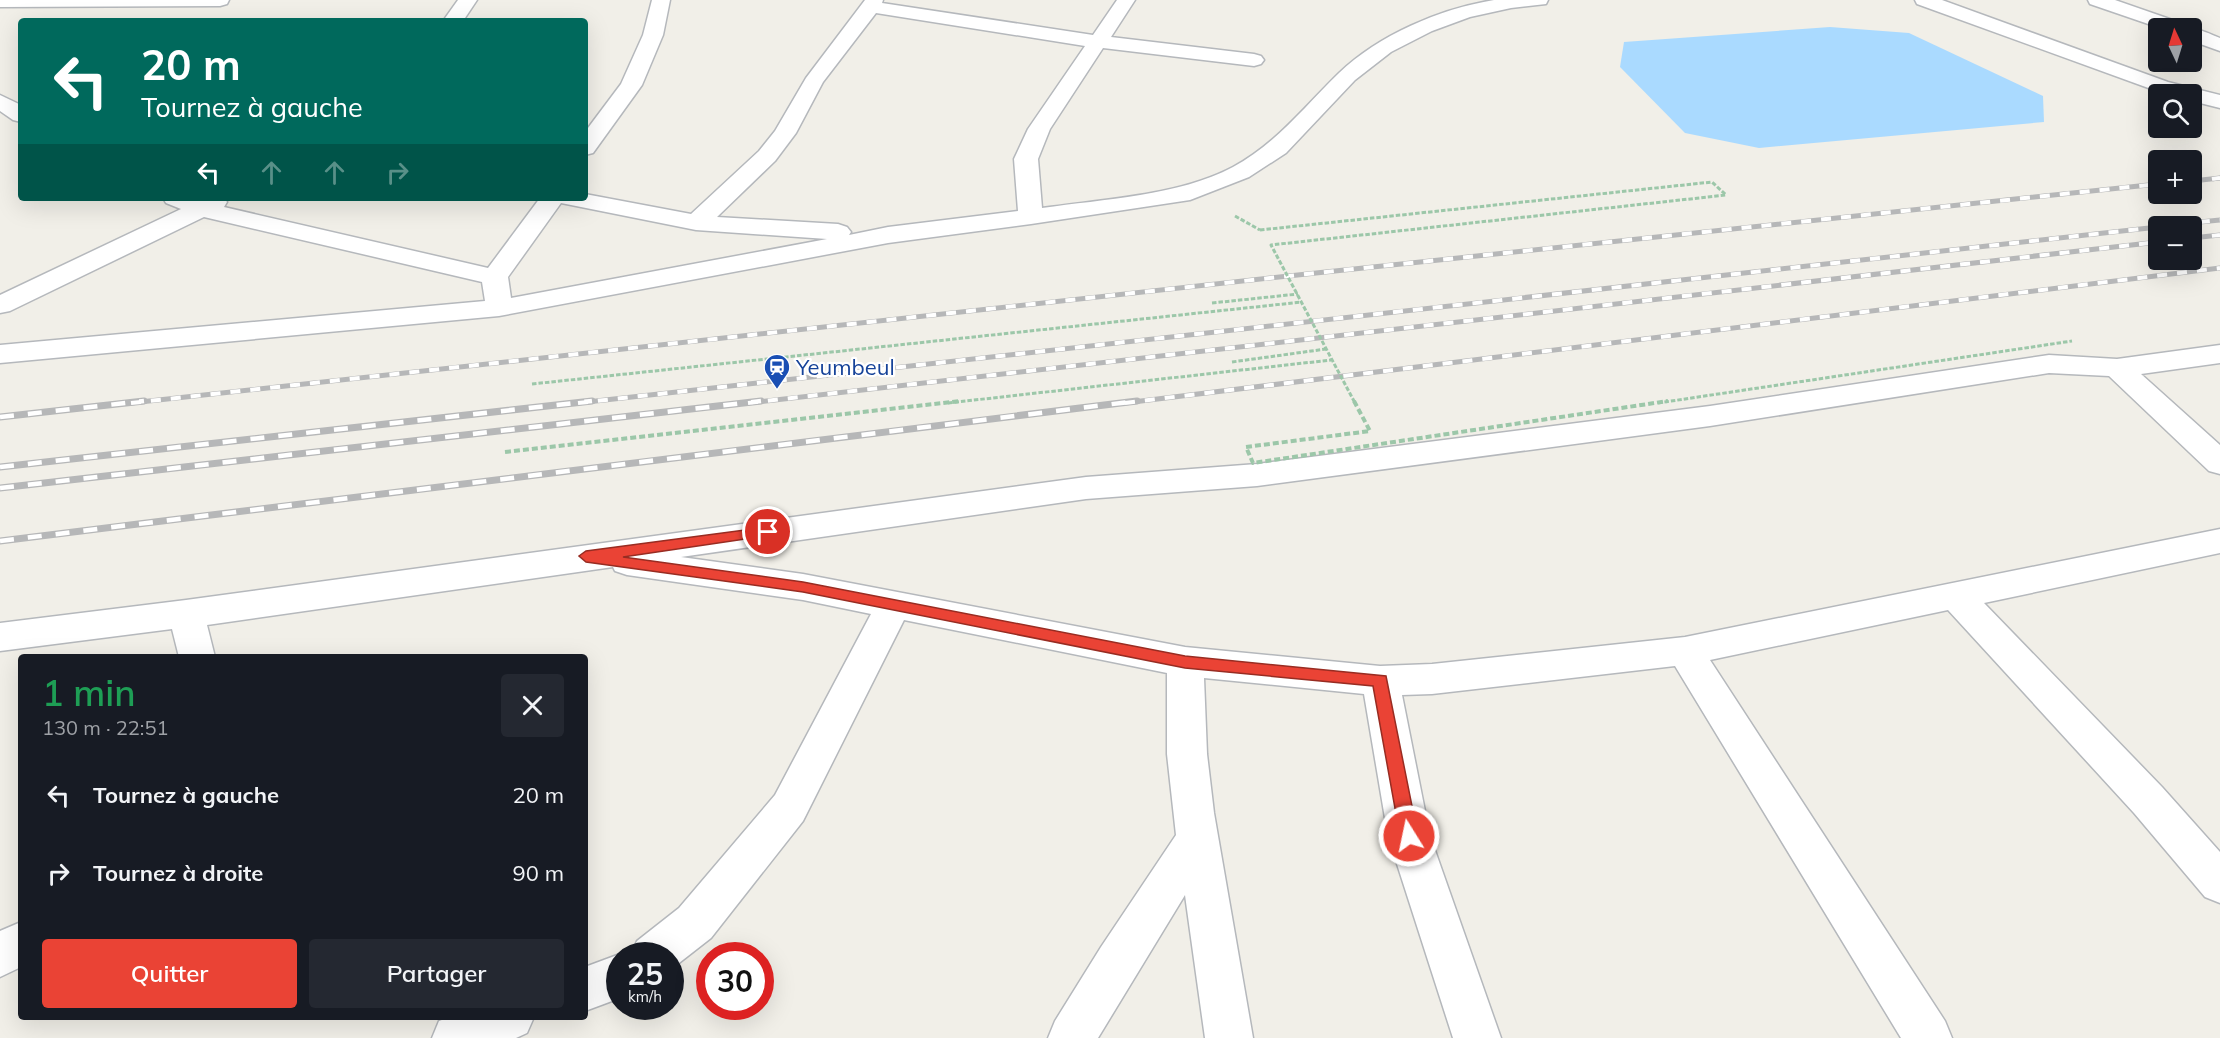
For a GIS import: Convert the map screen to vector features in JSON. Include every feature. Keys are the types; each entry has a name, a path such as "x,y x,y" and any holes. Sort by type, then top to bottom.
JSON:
{"street":[{"path":"0,1 220,0"},
{"path":"455,18 468,0"},
{"path":"588,144 631,85 653,35 661,0"},
{"path":"1031,217 1026,159 1039,129 1100,42 1126,0"},
{"path":"0,354 499,308 888,235 1031,217 1190,193 1241,172 1278,148 1348,76 1384,48 1425,27 1464,13 1509,1 1539,0"},
{"path":"1924,0 2161,86 2220,102"},
{"path":"2097,0 2148,18"},
{"path":"696,223 767,156 785,133 813,82 872,3 1100,42 1254,60"},
{"path":"2202,38 2220,45"},
{"path":"0,101 18,113"},
{"path":"194,201 495,277"},
{"path":"499,308 495,277 550,201"},
{"path":"585,201 696,223 888,235"},
{"path":"0,305 212,204"},
{"path":"0,638 1086,488 1257,475 1710,416 2049,364 2117,368 2220,354"},
{"path":"2117,368 2220,463"},
{"path":"586,556 803,587 1185,662 1380,681 1432,679 1685,651 1957,597 2220,540"},
{"path":"1957,597 2148,800 2220,883"},
{"path":"671,942 695,923 789,808 893,606"},
{"path":"186,614 196,654"},
{"path":"1685,651 1928,1038"},
{"path":"1185,662 1187,754 1197,839 1229,1038"},
{"path":"1380,681 1409,836 1477,1038"},
{"path":"1072,1038 1197,839"},
{"path":"0,955 18,945"},
{"path":"588,988 606,981"},
{"path":"441,1020 454,1038 503,1020"}],"path":[{"path":"1260,230 1712,182 1726,195 1271,245 1370,430 1246,447 1254,463 2072,341"},
{"path":"1212,303 1298,294"},
{"path":"532,384 1302,302"},
{"path":"1232,362 1326,349"},
{"path":"505,452 1331,360"}],"water":[{"path":"1830,27 1909,33 2043,96 2044,122 1759,148 1685,133 1620,67 1624,42"}],"railway":[{"path":"2202,180 2220,178 2213,179"},
{"path":"131,403 1316,273 2148,185"},
{"path":"2202,222 2220,220"},
{"path":"578,403 2148,228"},
{"path":"2202,237 2220,235"},
{"path":"748,403 2148,243"},
{"path":"1125,403 2220,268"},
{"path":"0,417 144,401"},
{"path":"0,467 592,401"},
{"path":"0,488 761,401"},
{"path":"0,541 1137,401"}],"place":[{"name":"Yeumbeul","path":"777,390"}],"route":[{"path":"768,532 586,556 803,587 1185,662 1380,681 1409,836"}]}
